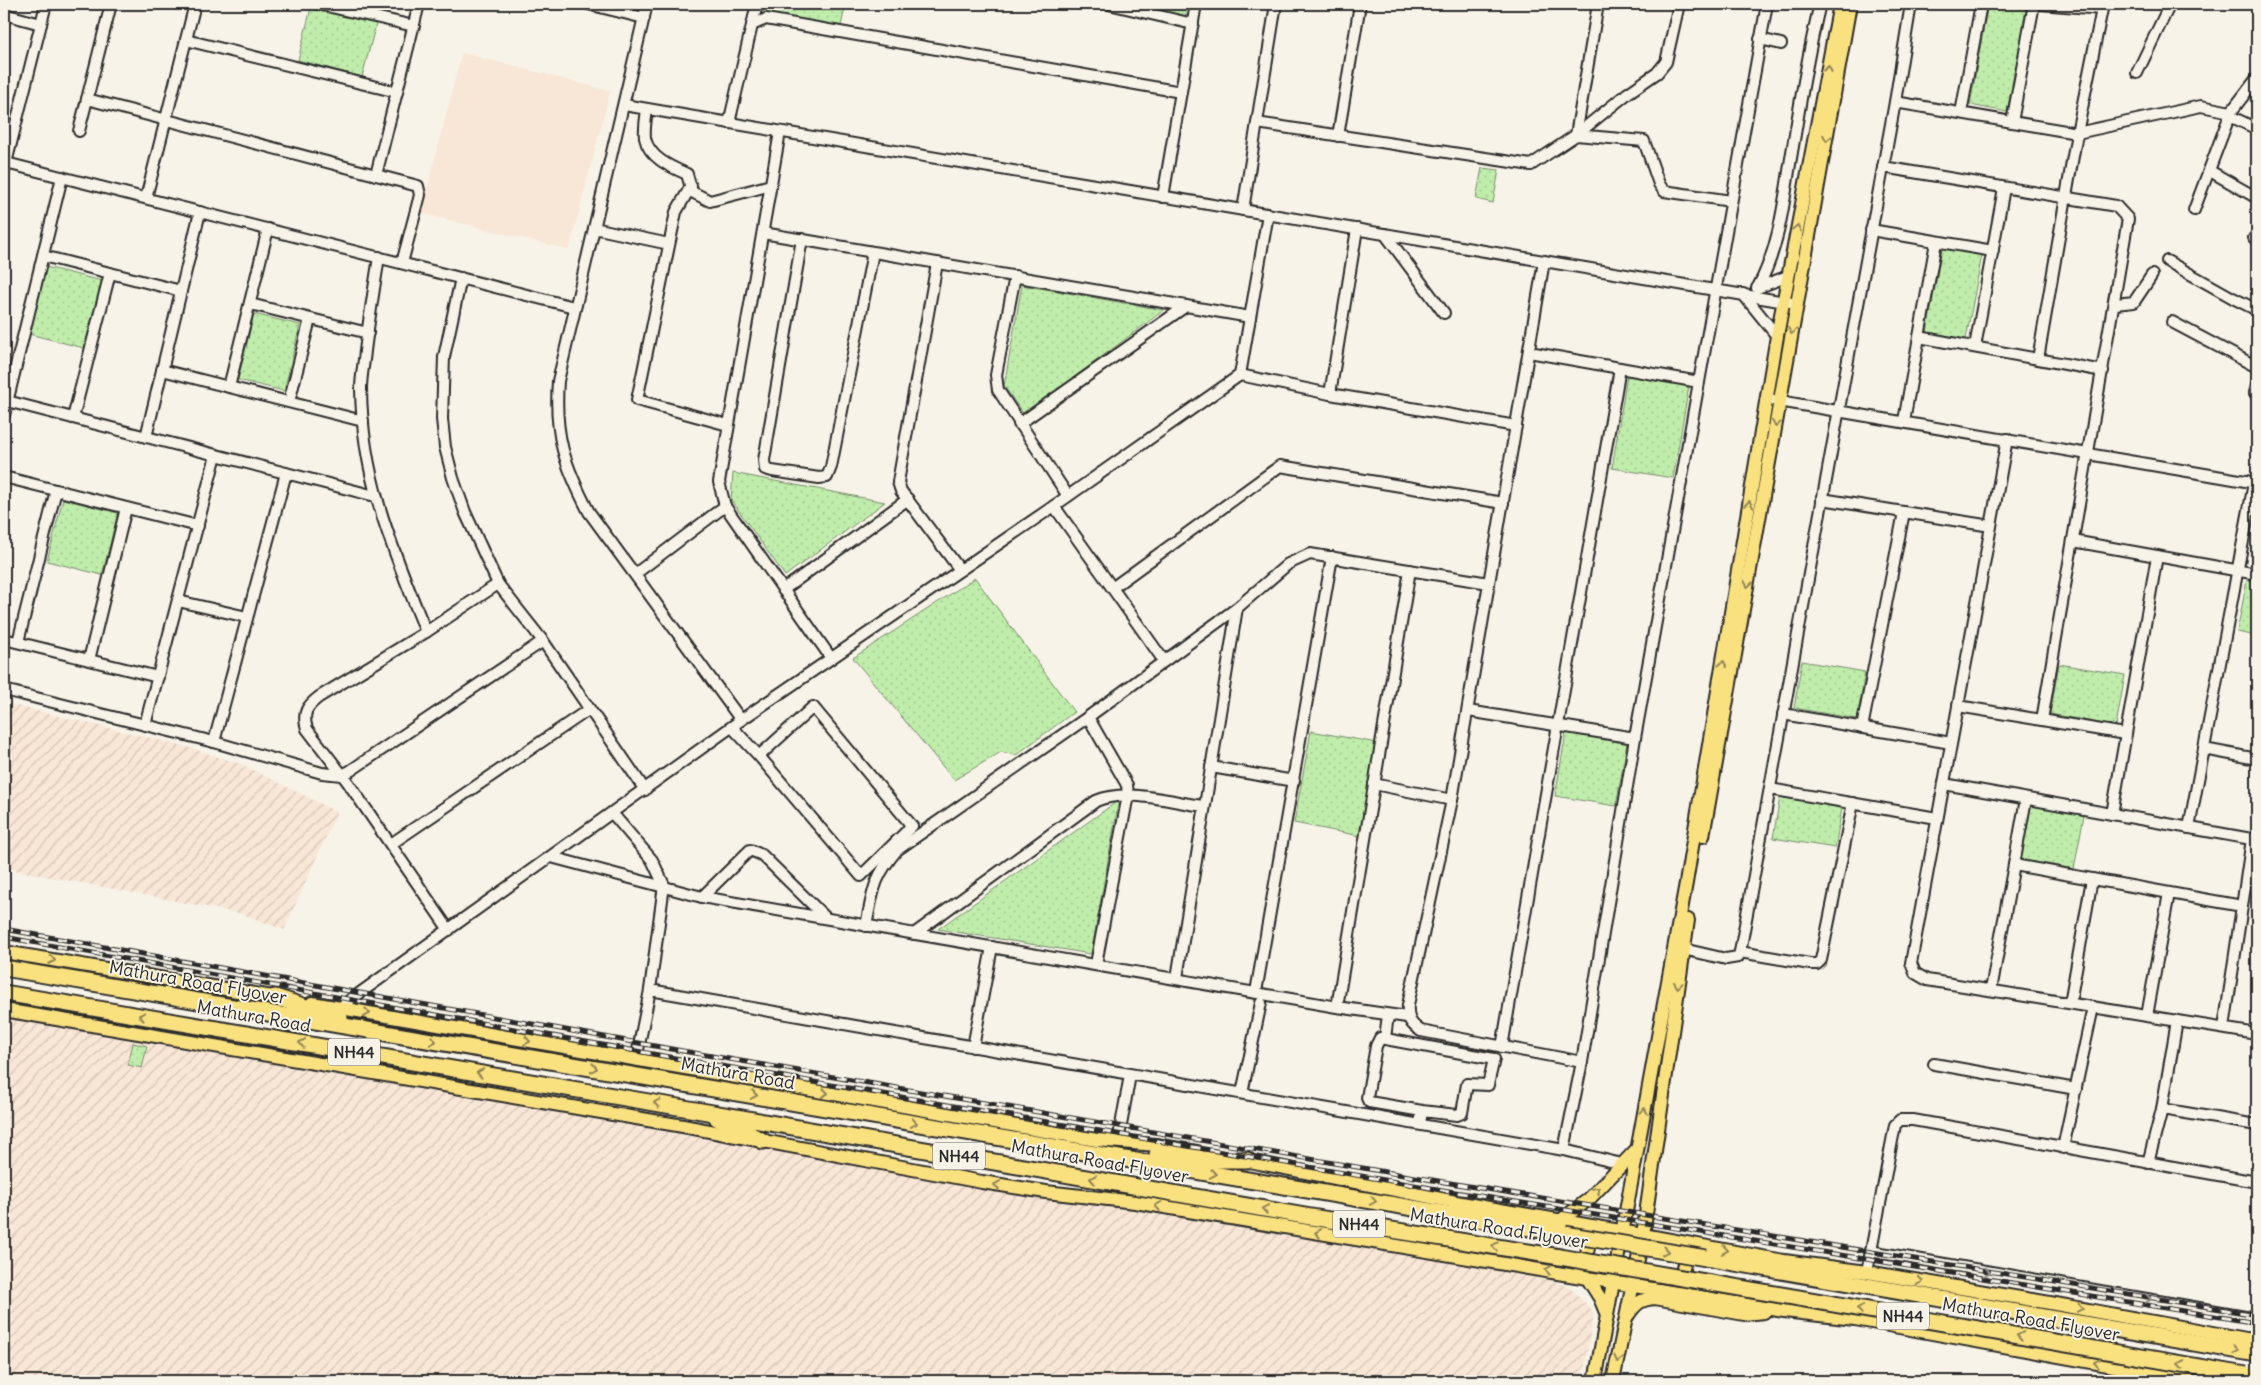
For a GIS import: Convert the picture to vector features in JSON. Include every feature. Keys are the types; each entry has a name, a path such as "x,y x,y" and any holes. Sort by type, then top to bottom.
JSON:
{"highway":[{"name":"Mathura Road Flyover","path":"4,968 385,1033"},
{"name":"Mathura Road","path":"4,993 705,1111"},
{"path":"275,997 385,1033"},
{"name":"Mathura Road","path":"385,1033 1083,1151"},
{"path":"705,1111 763,1141"},
{"name":"Mathura Road Flyover","path":"705,1111 1158,1190 1560,1256 2257,1377"},
{"path":"1083,1151 1134,1152 1212,1160 1246,1160"},
{"name":"Mathura Road Flyover","path":"1083,1151 2257,1354"}],"main road":[{"path":"1595,1381 1686,883 1783,301 1840,4"},
{"path":"1613,1381 1643,1236 1683,949 1850,4"},
{"path":"4,952 275,997 1081,1137 1156,1145 1246,1160 1643,1236 1784,1261 1867,1272 2257,1341"},
{"path":"4,1010 763,1141 982,1182 1046,1192 1135,1202 1784,1311 1855,1319 2196,1381"},
{"path":"1560,1221 1589,1199 1637,1149"},
{"path":"1581,1276 1588,1253 1588,1241 1583,1225"},
{"path":"1694,1295 1684,1285 1683,1269 1689,1251 1698,1245"},
{"path":"1581,1276 1600,1298 1607,1316"},
{"path":"1627,1316 1634,1305 1643,1299 1655,1298 1744,1314 1784,1311"}],"street":[{"path":"46,4 5,167 62,177 574,307"},
{"path":"79,131 111,4"},
{"path":"146,198 195,4"},
{"path":"318,4 414,26"},
{"path":"376,175 419,4"},
{"path":"588,4 644,18"},
{"path":"647,4 558,380 558,431 573,481 589,512 741,720"},
{"path":"729,123 757,4"},
{"path":"1109,4 1123,5 1193,24"},
{"path":"1163,196 1196,4"},
{"path":"1243,210 1276,4"},
{"path":"1338,136 1360,4"},
{"path":"1576,135 1598,4"},
{"path":"1257,123 1531,165 1576,135 1628,93 1657,73 1666,62 1679,4"},
{"path":"1564,1150 1582,1062 1635,738 1767,4"},
{"path":"1758,288 1769,267 1774,248 1786,191 1809,47 1820,4"},
{"path":"1683,949 1726,959 1738,957 1740,952 1895,102 1911,4"},
{"path":"1961,113 1981,4"},
{"path":"2012,122 2034,4"},
{"path":"2038,359 2068,200 2077,133 2102,9 2040,4"},
{"path":"2136,73 2170,4"},
{"path":"5,18 41,24"},
{"path":"752,26 766,19 1181,92"},
{"path":"1760,39 1781,44"},
{"path":"186,40 397,92"},
{"path":"2194,210 2231,114 2257,78"},
{"path":"87,99 418,186 420,196 402,263"},
{"path":"1895,102 2077,133 2194,107 2208,106 2231,114 2257,129"},
{"path":"624,105 1797,304"},
{"path":"647,109 645,138 663,163 687,174 692,192 710,201 771,185"},
{"path":"780,132 719,482 725,506 831,658"},
{"path":"1576,135 1644,141 1659,184 1664,192 1731,201"},
{"path":"1883,167 2068,200 2116,206 2128,219 2115,304 2042,720"},
{"path":"2210,171 2257,198"},
{"path":"4,415 62,177"},
{"path":"691,186 676,212 637,400 728,425"},
{"path":"1975,347 2004,188"},
{"path":"146,437 200,212"},
{"path":"339,1008 741,720 1054,506 1240,375 1268,214"},
{"path":"594,228 669,244"},
{"path":"229,387 268,229"},
{"path":"1330,394 1357,229"},
{"path":"1871,230 1992,251"},
{"path":"763,232 1250,317"},
{"path":"1385,234 1444,313"},
{"path":"802,239 764,460 765,469 772,471 819,478 827,477 831,467 873,252"},
{"path":"1904,421 1936,242"},
{"path":"43,256 181,291"},
{"path":"380,257 361,387 363,421 375,496 389,539 426,632"},
{"path":"2167,260 2257,310"},
{"path":"1544,261 1452,800 1407,1017 1412,1025 1421,1032 1582,1062"},
{"path":"937,263 898,482 901,491 960,570"},
{"path":"73,418 110,273"},
{"path":"2115,304 2134,302 2152,275"},
{"path":"1015,276 996,375 998,390 1068,496"},
{"path":"1743,294 1788,276"},
{"path":"461,278 444,358 442,419 445,447 452,478 465,512 498,584 543,641 588,710 645,790"},
{"path":"1743,294 1777,336"},
{"path":"250,304 368,333"},
{"path":"1019,424 1186,306"},
{"path":"289,402 310,319"},
{"path":"2172,322 2257,367"},
{"path":"1919,337 2103,371"},
{"path":"1529,352 1698,382"},
{"path":"1502,1047 1620,368"},
{"path":"162,370 363,421"},
{"path":"1240,375 1330,394 1516,426"},
{"path":"2257,384 2255,393 2257,395"},
{"path":"1766,400 1780,400 1904,421 2256,483 2189,828"},
{"path":"7,401 375,496"},
{"path":"2007,439 1911,963 1915,973 1927,980 2257,1034"},
{"path":"145,725 216,455"},
{"path":"1112,588 1280,466 1503,503"},
{"path":"214,742 286,473"},
{"path":"4,477 198,526"},
{"path":"18,642 56,490"},
{"path":"782,590 908,499"},
{"path":"1822,499 1991,526"},
{"path":"634,574 725,506"},
{"path":"1054,506 1164,661"},
{"path":"89,660 126,508"},
{"path":"1862,728 1904,512"},
{"path":"2073,541 2257,574"},
{"path":"866,926 876,879 882,868 897,850 1088,717 1237,608 1288,564 1310,554 1489,583"},
{"path":"2112,814 2156,556"},
{"path":"1256,992 1332,558"},
{"path":"1338,1007 1410,570"},
{"path":"450,930 342,775 307,729 304,720 305,712 309,705 319,697 426,632 498,584"},
{"path":"178,600 247,617"},
{"path":"1177,978 1237,608"},
{"path":"4,639 158,677"},
{"path":"4,690 214,742 322,773 342,775 543,641"},
{"path":"1958,706 2126,734"},
{"path":"732,727 760,756 861,876 912,826 814,707 760,756"},
{"path":"390,844 588,710"},
{"path":"1468,711 1635,738"},
{"path":"1783,714 1951,744"},
{"path":"1088,717 1127,785 1128,795 1096,964"},
{"path":"2204,749 2257,759"},
{"path":"1211,767 1294,781"},
{"path":"1374,784 1452,800"},
{"path":"1944,784 2255,840 2242,906 2224,1028"},
{"path":"1770,789 1938,818"},
{"path":"914,934 1096,801 1109,796 1128,795 1204,806"},
{"path":"1991,990 2026,799"},
{"path":"1740,952 1810,964 1817,964 1821,960 1853,803"},
{"path":"612,813 652,860 664,885 650,990 636,1060"},
{"path":"702,896 750,850 762,855 824,917"},
{"path":"551,857 702,896 866,926 1338,1007 1407,1017"},
{"path":"2014,865 2242,906"},
{"path":"2070,1003 2092,879"},
{"path":"2147,1016 2170,893"},
{"path":"973,1047 992,947"},
{"path":"650,990 1420,1124 1564,1150 1622,1164"},
{"path":"1242,1093 1261,1003"},
{"path":"2063,1148 2093,1007"},
{"path":"1385,1038 1388,1015"},
{"path":"2148,1163 2162,1109 2177,1021"},
{"path":"1380,1038 1494,1059 1488,1086 1468,1084 1462,1113 1457,1115 1422,1111 1369,1102 1366,1098 1376,1046 1380,1038"},
{"path":"1934,1064 2076,1089"},
{"path":"1118,1142 1130,1074"},
{"path":"2162,1109 2257,1125"},
{"path":"1420,1124 1422,1111"},
{"path":"1867,1272 1895,1125 1900,1120 1913,1120 2257,1182"},
{"path":"1870,1252 2257,1318"}],"shaded area":[{"path":"462,53 610,91 569,250 421,213"},
{"path":"4,703 184,746 241,764 337,812 284,930 243,914 4,868"},
{"path":"4,1007 1537,1273 1569,1287 1594,1312 1582,1381 4,1381"}],"green space":[{"path":"766,4 846,4 840,30 762,18"},
{"path":"1129,4 1188,4 1185,17"},
{"path":"1988,4 2026,9 2007,112 1970,105"},
{"path":"311,8 376,24 362,77 298,60"},
{"path":"1482,168 1499,170 1493,203 1476,199"},
{"path":"1942,248 1982,255 1966,339 1927,332"},
{"path":"46,267 102,281 84,348 29,334"},
{"path":"1022,285 1164,310 1024,415 1004,386"},
{"path":"254,314 300,325 284,391 238,380"},
{"path":"1627,375 1689,386 1673,478 1612,468"},
{"path":"733,473 885,502 785,576 731,500"},
{"path":"63,499 118,513 102,575 47,561"},
{"path":"975,578 1074,712 1016,755 1001,752 954,780 853,658"},
{"path":"2247,580 2257,582 2257,636 2237,632"},
{"path":"1802,661 1865,672 1857,719 1794,708"},
{"path":"2059,664 2125,675 2116,726 2050,714"},
{"path":"1311,731 1377,743 1360,836 1294,823"},
{"path":"1566,733 1627,743 1616,806 1555,796"},
{"path":"1780,797 1842,808 1835,848 1773,838"},
{"path":"1119,800 1091,954 938,929"},
{"path":"2030,805 2084,815 2074,869 2020,859"},
{"path":"133,1043 147,1046 142,1068 128,1065"}],"railway":[{"path":"4,929 677,1050 1444,1182 2257,1315"},
{"path":"4,937 675,1058 1443,1190 2257,1323"}]}
